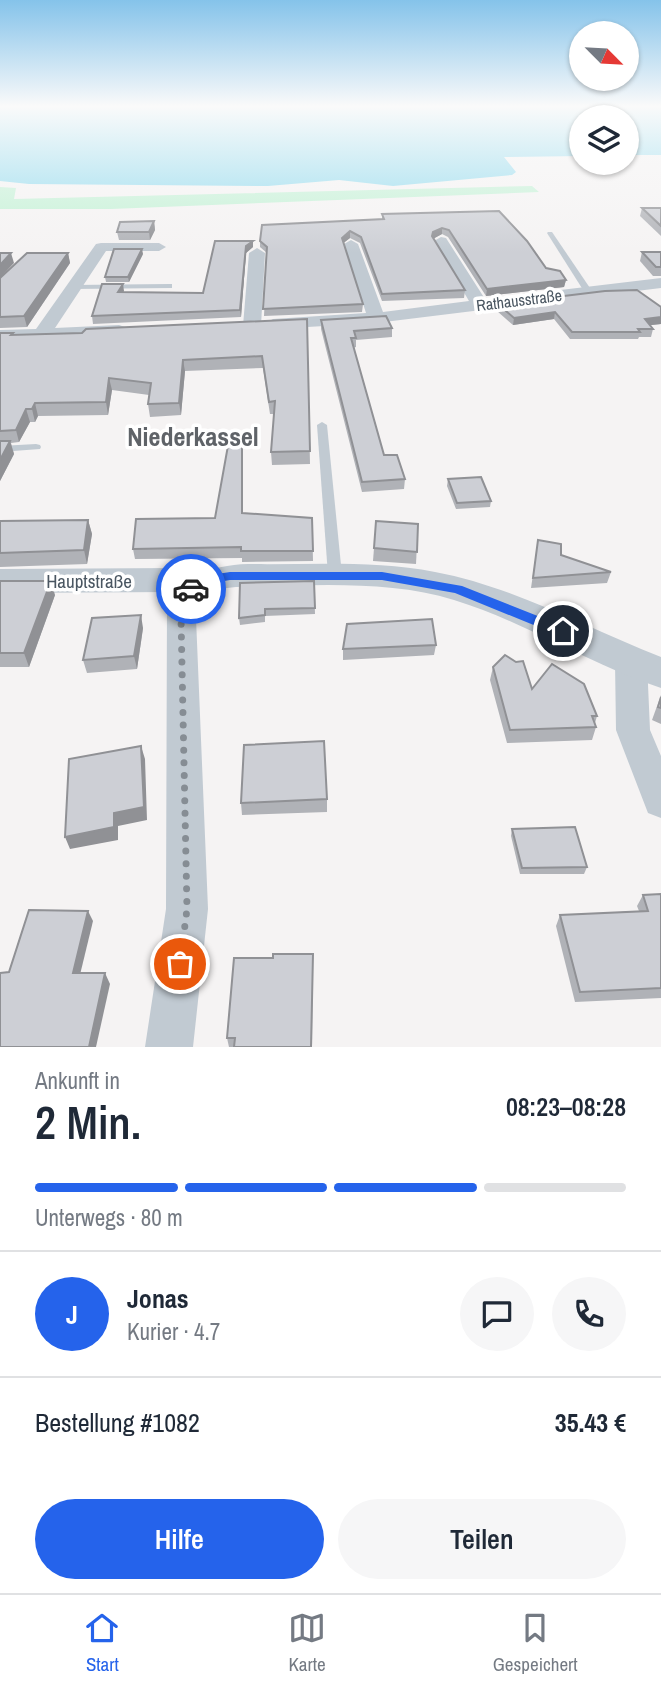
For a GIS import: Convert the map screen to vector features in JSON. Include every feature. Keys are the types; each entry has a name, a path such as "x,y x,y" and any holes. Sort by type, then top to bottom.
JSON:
{"street":[{"path":"441,241 480,305"},
{"path":"351,244 376,318"},
{"path":"42,334 101,247 159,247"},
{"name":"Rathausstraße","path":"257,253 244,326 376,318 661,283"},
{"path":"0,336 140,330"},
{"name":"Hauptstraße","path":"0,581 177,580 193,587 213,578 382,576 457,589 518,611 646,667"},
{"path":"169,1047 187,909 181,618 182,601 193,587"},
{"path":"646,667 633,730 661,801"}],"lane":[{"path":"550,233 588,291"},
{"path":"73,287 169,286"},
{"path":"322,425 335,575"},
{"path":"0,449 36,447"}],"green space":[{"path":"532,186 539,192 111,209 0,209 0,187 16,188 14,199"}],"water":[{"path":"0,156 569,156 504,157 516,172 512,175 393,186 339,180 268,186 29,184 0,181"}],"building":[{"path":"642,208 661,208 661,226"},
{"path":"499,211 527,241 546,268 560,271 566,280 487,289 449,230 442,228 433,232 432,236 465,290 382,294 361,237 350,231 342,238 363,304 263,309 267,247 260,241 262,225 384,219 382,214"},
{"path":"154,221 149,232 117,232 120,222"},
{"path":"215,241 253,241 246,246 240,310 92,316 102,284 123,284 118,292 203,293"},
{"path":"114,249 142,249 128,277 105,277"},
{"path":"642,252 661,252 661,267 656,267"},
{"path":"0,253 11,253 0,265"},
{"path":"27,253 68,253 24,316 0,317 0,278"},
{"path":"637,290 661,307 661,317 645,319 653,329 638,329 640,332 572,332 555,312 514,318 498,304 605,291"},
{"path":"386,316 392,328 354,331 356,338 351,338 384,455 397,455 405,479 362,482 321,320"},
{"path":"307,319 310,451 271,452 275,401 269,402 262,356 183,360 179,403 148,404 151,383 109,378 106,402 35,403 32,409 26,409 16,430 0,431 0,333 82,333 86,329"},
{"path":"229,440 242,441 242,513 312,518 313,551 241,551 241,547 133,549 136,519 215,518"},
{"path":"0,441 10,441 0,460"},
{"path":"481,477 491,501 457,503 448,479"},
{"path":"88,520 84,550 0,553 0,521"},
{"path":"376,521 418,524 417,552 374,548"},
{"path":"538,540 561,544 561,555 611,572 533,578"},
{"path":"0,581 51,581 24,653 0,653"},
{"path":"314,581 315,608 265,609 265,615 239,618 240,583"},
{"path":"141,615 134,656 83,660 92,618"},
{"path":"432,619 436,645 343,649 347,624"},
{"path":"505,655 516,662 523,661 532,689 552,664 584,684 597,716 592,716 596,727 510,730 493,667"},
{"path":"324,741 327,799 241,803 244,745"},
{"path":"141,746 144,807 114,813 114,827 65,837 69,759"},
{"path":"575,827 587,867 522,868 512,829"},
{"path":"661,894 661,988 580,992 560,915 648,911 643,895"},
{"path":"29,910 88,911 73,973 105,973 89,1047 0,1047 0,973 9,972"},
{"path":"273,954 313,954 311,1047 234,1047 235,1038 227,1038 234,958 273,958"}],"way so far":[{"path":"180,964 187,909 181,618 182,601 191,589"}],"district":[{"name":"Niederkassel","path":"193,437"}],"route":[{"path":"191,589 202,580 230,576 382,576 457,589 563,631"}]}
